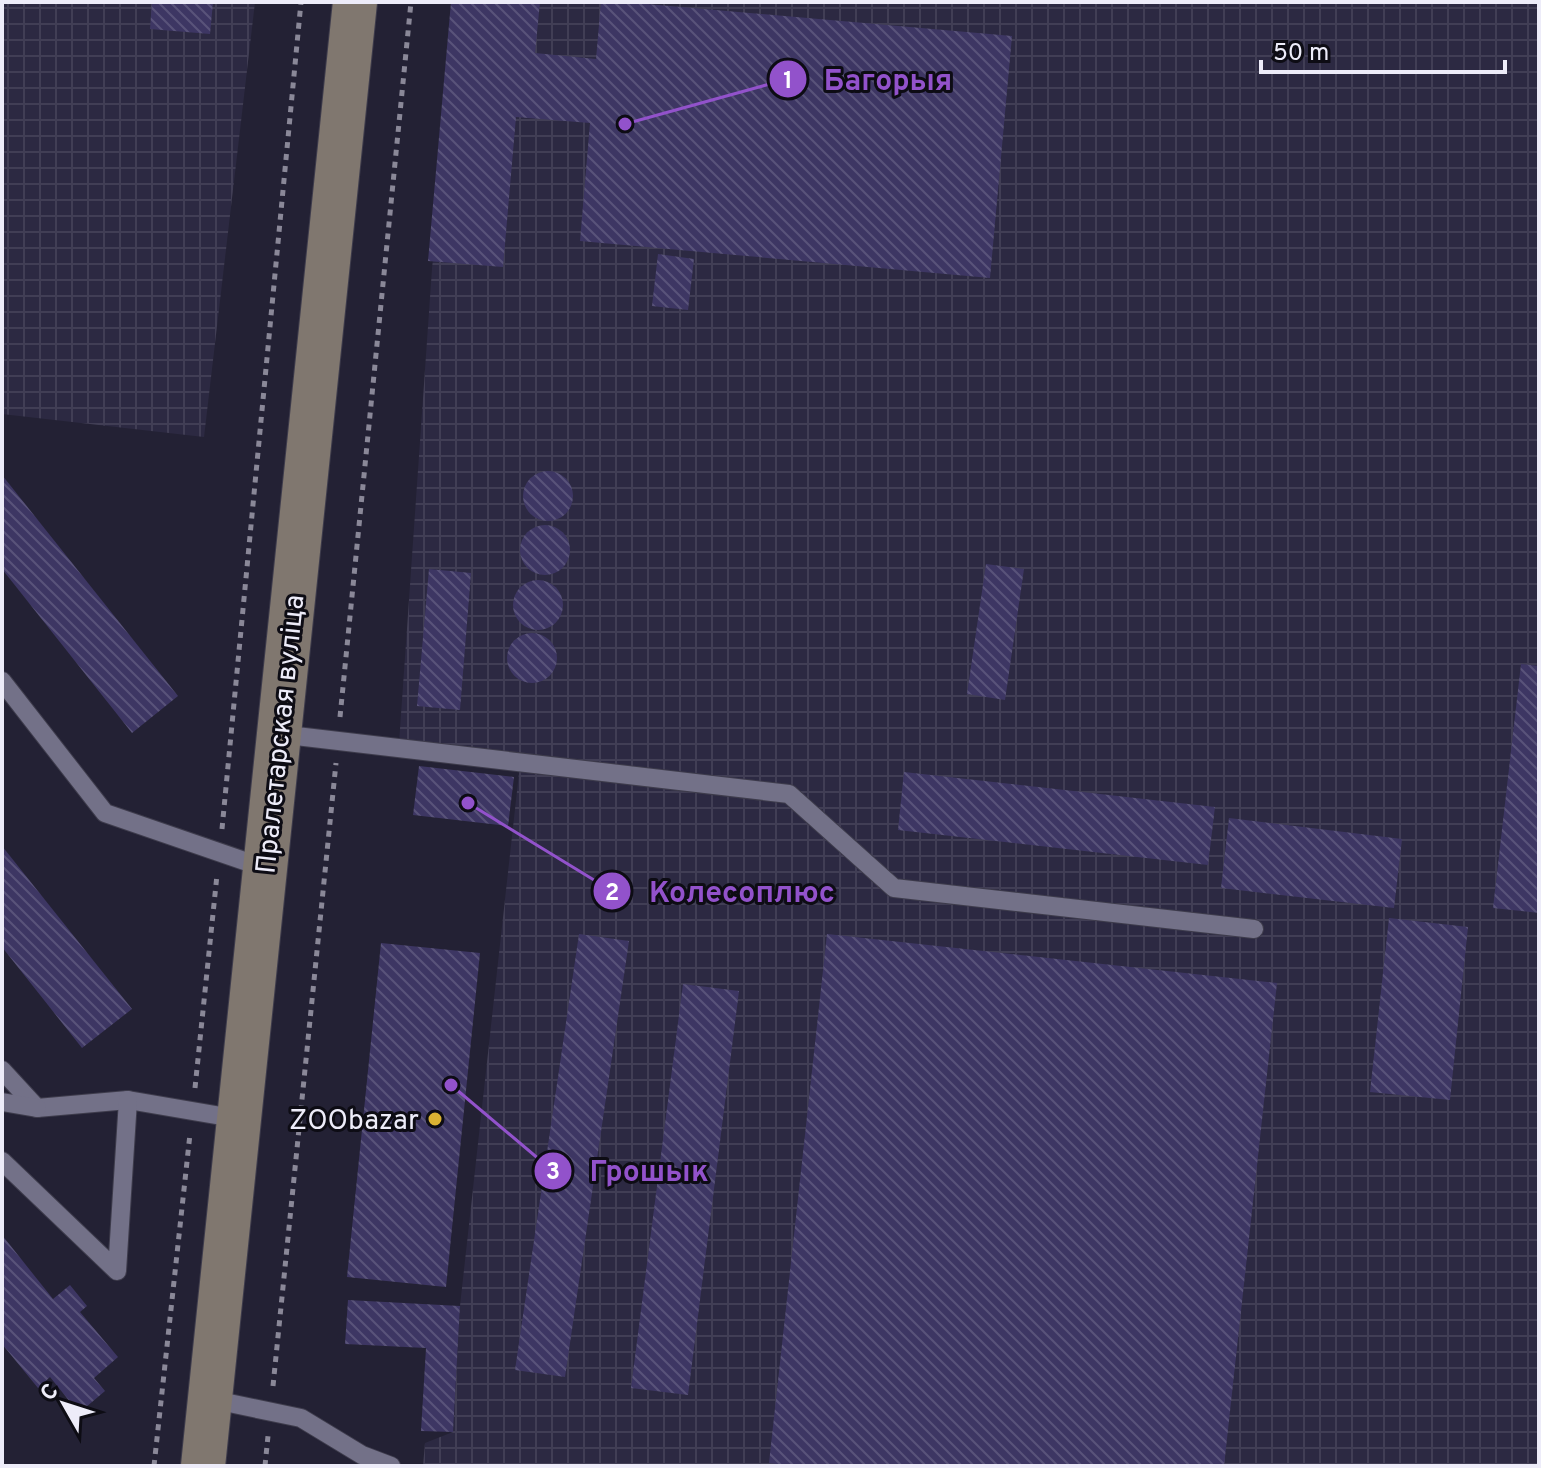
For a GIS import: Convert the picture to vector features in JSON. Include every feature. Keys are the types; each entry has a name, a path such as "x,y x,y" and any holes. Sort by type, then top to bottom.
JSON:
{"main road":[{"name":"Пралетарская вуліца","path":"203,1466 355,2"}],"lane":[{"path":"2,681 105,813 265,868"},
{"path":"279,734 789,794 894,888 1254,929"},
{"path":"2,1070 37,1108"},
{"path":"2,1161 117,1271 128,1100"},
{"path":"2,1102 37,1108 128,1100 239,1119"},
{"path":"210,1399 301,1418 362,1455 391,1466"}],"path":[{"path":"154,1466 219,852 301,2"}],"shaded area":[{"path":"2,2 255,2 204,437 2,414"},
{"path":"458,2 1539,2 1539,1466 423,1466 425,1443 453,1432 460,1306 520,764 398,758 432,269"}],"building":[{"path":"152,2 213,2 210,34 150,29"},
{"path":"451,2 540,2 535,53 596,59 601,2 1012,36 990,278 580,241 590,123 516,117 503,267 428,261"},
{"path":"658,254 694,259 688,310 652,306"},
{"path":"548,471 565,479 573,496 565,513 548,521 531,513 523,496 531,479"},
{"path":"2,475 178,696 132,733 2,569"},
{"path":"545,525 562,533 570,550 562,567 545,575 528,567 520,550 528,533"},
{"path":"986,564 1024,569 1005,700 967,694"},
{"path":"429,569 471,573 460,710 417,706"},
{"path":"538,580 555,588 563,605 555,622 538,630 521,622 513,605 521,588"},
{"path":"532,633 549,641 557,658 549,675 532,683 515,675 507,658 515,641"},
{"path":"1521,664 1539,666 1539,913 1493,908"},
{"path":"419,766 514,777 508,826 413,815"},
{"path":"904,772 1215,807 1208,865 898,830"},
{"path":"1229,818 1402,839 1394,908 1221,888"},
{"path":"2,846 132,1009 82,1048 2,947"},
{"path":"1389,918 1468,927 1450,1100 1370,1092"},
{"path":"579,934 629,941 565,1377 515,1370"},
{"path":"827,934 1277,983 1224,1466 792,1466 769,1463"},
{"path":"381,943 480,953 446,1287 347,1277"},
{"path":"683,984 739,991 688,1395 631,1388"},
{"path":"2,1235 53,1299 70,1285 87,1306 80,1312 118,1357 94,1378 105,1391 79,1413 50,1377 38,1388 2,1344"},
{"path":"348,1300 460,1306 453,1432 421,1431 426,1348 345,1344"}],"place":[{"name":"Багорыя","path":"625,124"},
{"name":"Колесоплюс","path":"468,803"},
{"name":"Грошык","path":"451,1085"},
{"name":"ZOObazar","path":"435,1119"}]}
